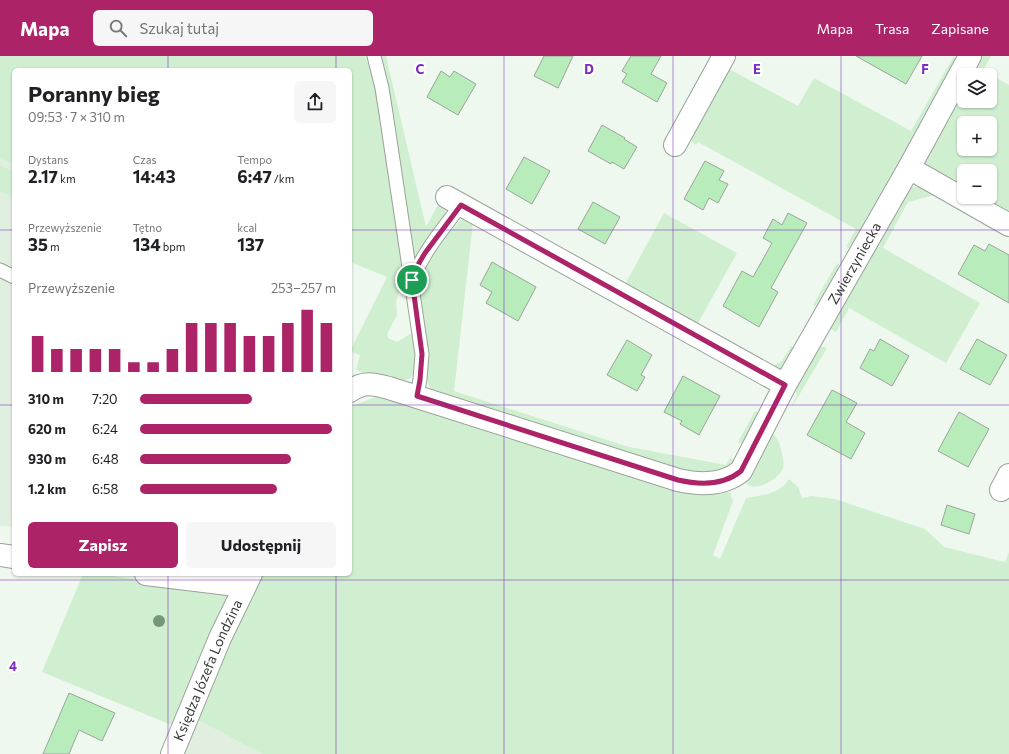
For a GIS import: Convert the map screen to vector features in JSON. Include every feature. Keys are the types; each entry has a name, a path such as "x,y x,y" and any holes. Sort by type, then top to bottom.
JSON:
{"street":[{"path":"675,145 724,56"},
{"name":"Zwierzyniecka","path":"417,396 678,480 696,484 706,484 734,477 741,471 785,385 909,168 970,56"},
{"path":"909,168 1009,225"},
{"path":"454,201 785,385"},
{"path":"352,390 357,386 367,384 377,385 417,396"},
{"path":"0,555 12,557"},
{"path":"180,576 248,580"},
{"name":"Księdza Józefa Londzina","path":"172,754 220,638 248,580"}],"lane":[{"path":"374,56 383,94 422,354 417,396"},
{"path":"412,280 419,263 454,201"},
{"path":"0,270 12,276"}],"shaded area":[{"path":"0,56 12,68 12,527 0,526"},
{"path":"194,718 262,754 179,754"}],"green space":[{"path":"0,56 365,56 372,72 380,104 408,284 399,292 396,302 397,315 387,334 388,338 397,342 410,334 413,335 416,347 414,373 411,378 402,381 364,374 356,369 360,355 352,352 352,347 387,277 352,263 352,68 12,68 12,164 0,158"},
{"path":"379,56 386,56 426,227 439,203 446,207 444,218 423,245 415,260 413,260"},
{"path":"730,56 736,56 729,69 798,106 814,78 911,131 954,56 957,64 854,250 846,247 856,229 698,142 695,145 691,140 691,136 706,103 711,103 719,87"},
{"path":"979,56 991,56 985,68 973,68"},
{"path":"997,79 1009,85 1009,217 986,204 997,204 997,164 957,164 957,187 925,167 923,162 957,96 957,108 997,108"},
{"path":"0,165 12,171 12,197 0,191"},
{"path":"921,186 935,195 908,202 883,248 980,303 946,363 849,308 836,332 829,328 906,190 912,187"},
{"path":"664,213 737,253 697,325 771,367 782,361 791,346 797,349 798,352 788,368 782,371 772,370 623,288"},
{"path":"462,219 467,219 473,222 454,391 629,447 726,465 730,458 737,461 733,466 701,476 434,392 429,386 427,379 419,283 427,260 442,240"},
{"path":"837,263 844,268 821,309 813,305"},
{"path":"820,346 827,348 792,407 797,395 795,390"},
{"path":"378,396 722,489 730,493 733,501 713,555 720,559 746,498 765,495 776,491 789,479 798,487 802,498 812,496 835,499 925,529 944,547 1005,562 1009,552 1009,754 262,754 194,718 258,576 352,576 352,406"},
{"path":"755,411 762,415 745,446 738,442"},
{"path":"773,434 780,446 783,459 783,468 781,473 766,484 754,487 749,485 745,482 748,469"},
{"path":"82,576 113,576 224,592 227,595 227,600 174,726 42,672"}],"building":[{"path":"544,56 573,56 558,88 534,76"},
{"path":"631,56 661,56 651,74 667,83 657,102 622,82 627,74 622,71"},
{"path":"856,56 922,56 906,84"},
{"path":"441,71 450,77 454,71 476,84 458,115 427,97"},
{"path":"602,125 625,138 624,139 637,147 624,169 612,162 611,164 588,151"},
{"path":"524,157 550,171 532,204 506,189"},
{"path":"705,161 724,171 719,180 728,184 718,203 709,198 703,210 684,199"},
{"path":"593,202 620,217 605,244 578,229"},
{"path":"788,213 807,223 771,288 778,292 759,327 723,306 742,271 753,277 772,243 763,238 773,219 782,225"},
{"path":"989,244 1009,255 1009,303 958,274 974,245 985,251"},
{"path":"492,262 536,287 518,321 486,303 492,292 480,285"},
{"path":"880,339 909,356 892,386 860,368 870,349 874,351"},
{"path":"977,339 1007,355 990,385 960,369"},
{"path":"627,340 652,355 641,375 645,377 637,391 607,375"},
{"path":"683,376 720,396 699,435 680,424 682,421 664,412"},
{"path":"832,390 857,403 846,422 865,433 851,459 807,435"},
{"path":"959,412 989,429 968,467 938,451"},
{"path":"947,505 975,514 969,534 941,525"},
{"path":"69,693 115,713 102,741 79,730 69,754 43,754"}],"route":[{"path":"461,205 785,385 741,471 734,477 726,480 706,484 696,484 678,480 417,396 422,354 412,280 425,253 461,205"}]}
